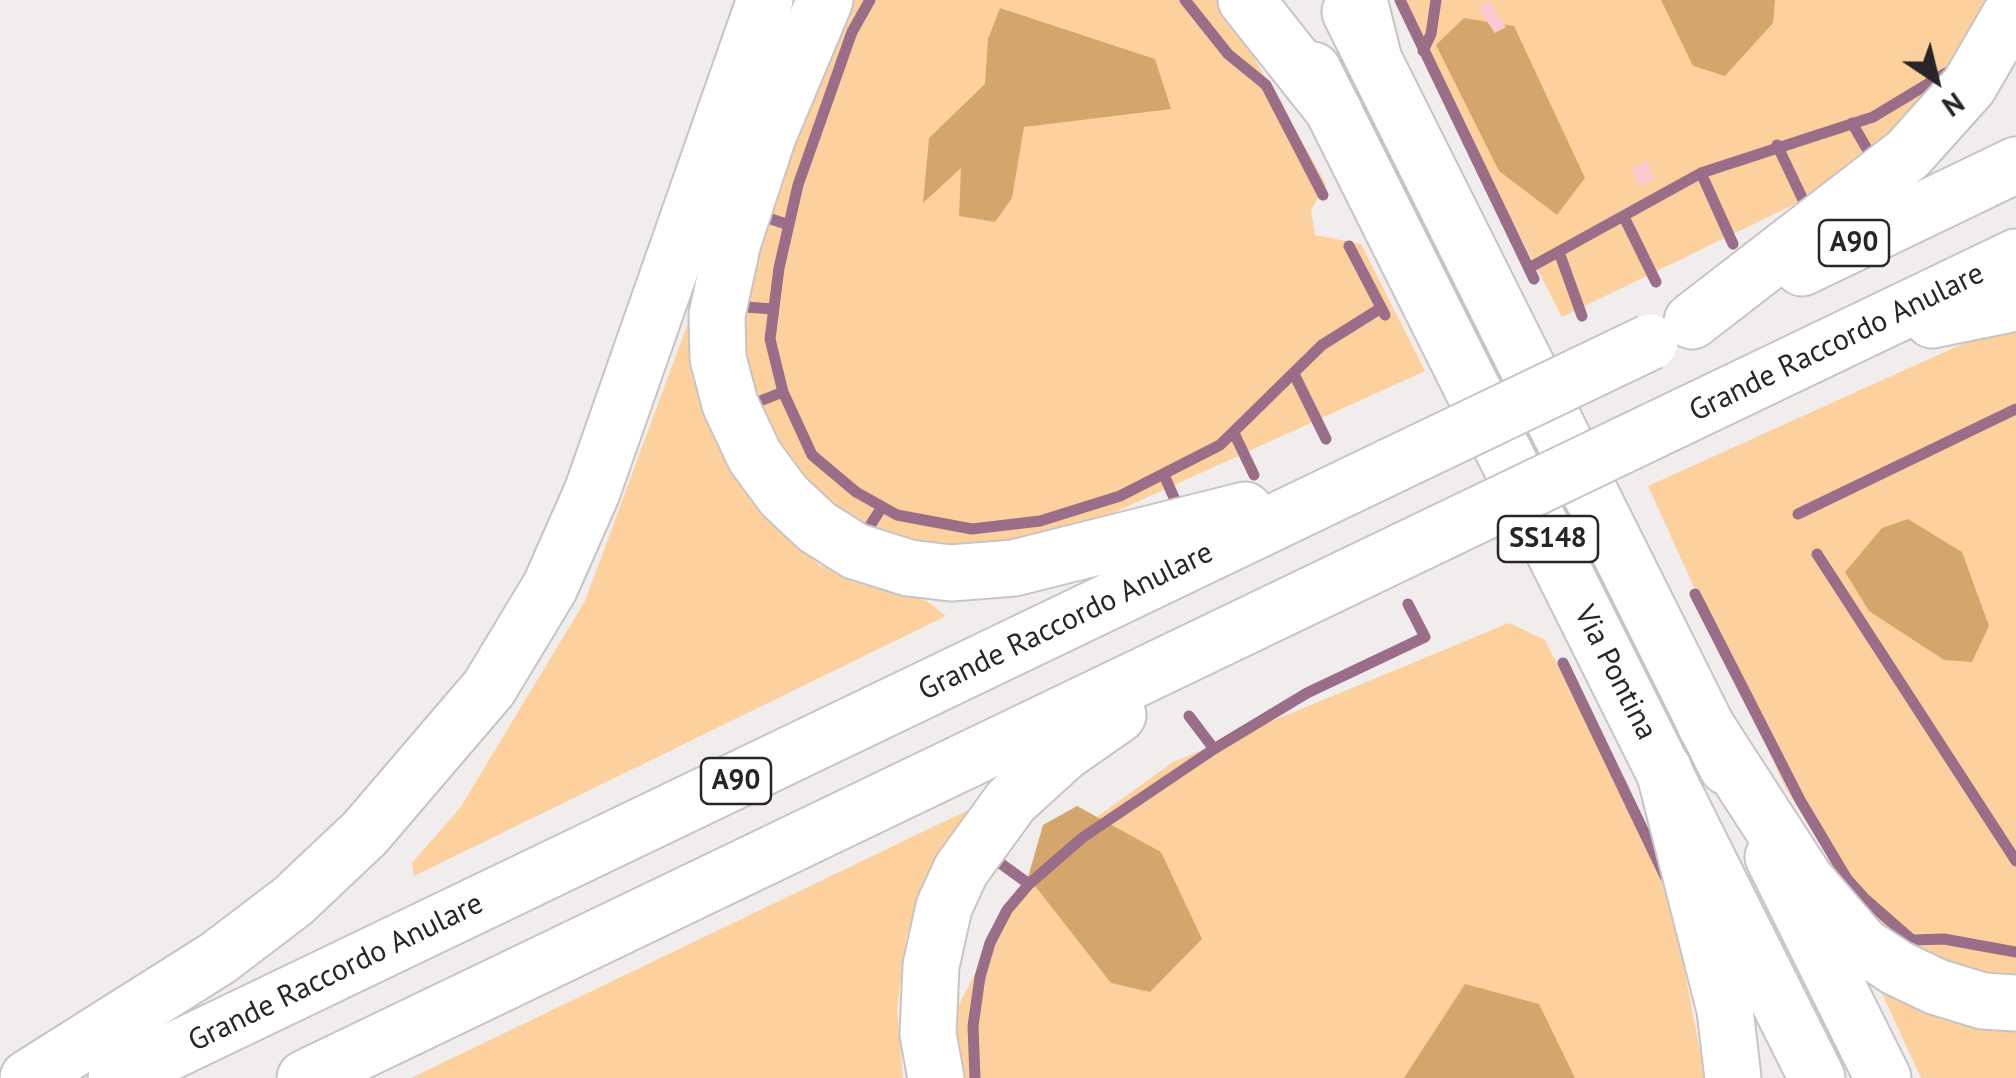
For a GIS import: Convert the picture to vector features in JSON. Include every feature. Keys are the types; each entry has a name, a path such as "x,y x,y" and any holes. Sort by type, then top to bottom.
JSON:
{"highway":[{"path":"28,1078 218,958 294,901 365,833 489,688 550,587 592,492 765,0"},
{"path":"825,0 768,136 733,242 717,315 718,358 730,404 761,467 800,513 834,539 874,558 936,572 981,573 1034,564 1373,474"},
{"path":"1246,0 1334,112"},
{"name":"Via Pontina","path":"1278,0 1818,1078"},
{"name":"Via Pontina","path":"1344,0 1883,1078"},
{"path":"1359,0 1373,56"},
{"path":"1671,331 1908,154 1969,86 2016,5"},
{"name":"Grande Raccordo Anulare","path":"116,1078 2016,165"},
{"name":"Grande Raccordo Anulare","path":"305,1078 2016,257"},
{"path":"1772,374 1936,318 2016,303"},
{"path":"936,1078 928,1034 928,1000 938,929 952,889 984,834 1065,752 1241,628"},
{"path":"1706,724 1806,880 1862,944 1896,968 1937,987 1983,1001 2016,1003"},
{"path":"1664,770 1725,1010 1733,1078"}],"shaded area":[{"path":"850,0 1221,0 1326,184 1311,210 1315,235 1361,244 1425,371 1040,546 964,555 863,532 800,477 768,423 748,370 739,298"},
{"path":"1398,0 2003,0 1932,111 1832,186 1562,317"},
{"path":"1661,0 1775,0 1773,23 1725,76 1693,66"},
{"path":"1000,8 1155,59 1171,109 1024,127 1012,198 995,222 959,216 961,168 923,203 929,138 985,84 988,39"},
{"path":"1464,18 1514,26 1585,178 1557,215 1499,171 1436,45"},
{"path":"704,280 752,491 819,565 927,601 946,616 414,876 412,863 460,808 585,601"},
{"path":"2016,332 2016,987 1917,954 1867,913 1786,789 1648,486 1980,336"},
{"path":"1908,519 1962,552 1989,626 1972,662 1944,660 1869,611 1845,572 1882,528"},
{"path":"1509,623 1545,640 1669,889 1705,1078 954,1078 955,1012 1018,893 1083,827 1173,762"},
{"path":"993,798 907,934 897,1008 903,1078 411,1078"},
{"path":"1077,806 1161,852 1202,939 1150,992 1111,983 1028,877 1043,825"},
{"path":"1869,965 2016,1029 2016,1078 1921,1078"},
{"path":"1465,984 1539,1004 1575,1078 1404,1078"}],"building":[{"path":"1489,1 1506,27 1495,33 1478,8"},
{"path":"1647,161 1655,179 1640,186 1631,169"}],"waterway":[{"path":"870,0 852,32 798,185 779,268 770,339 783,392 812,455 856,492 897,515 972,529 1040,521 1120,496 1220,445 1322,345 1381,308"},
{"path":"1185,0 1228,54 1266,85 1323,195"},
{"path":"1400,0 1534,279"},
{"path":"1423,51 1431,34 1436,0"},
{"path":"1529,268 1701,173 1873,117 1946,73"},
{"path":"1852,123 1874,161"},
{"path":"1777,145 1806,206"},
{"path":"1701,173 1733,244"},
{"path":"1624,217 1656,282"},
{"path":"771,219 789,225"},
{"path":"1349,246 1385,315"},
{"path":"1559,252 1582,316"},
{"path":"746,307 772,309"},
{"path":"1294,374 1326,439"},
{"path":"755,403 783,392"},
{"path":"1798,514 2016,409"},
{"path":"1234,433 1254,475"},
{"path":"1164,475 1179,509"},
{"path":"864,535 882,507"},
{"path":"1817,554 2016,861"},
{"path":"1695,594 1800,800 1847,879 1912,940 1944,939 2016,952"},
{"path":"975,1078 973,1026 980,977 990,943 1007,910 1029,884 1082,838 1214,749 1307,693 1425,637 1408,604"},
{"path":"1563,663 1665,876"},
{"path":"1189,716 1214,749"},
{"path":"1000,863 1029,884"}]}
